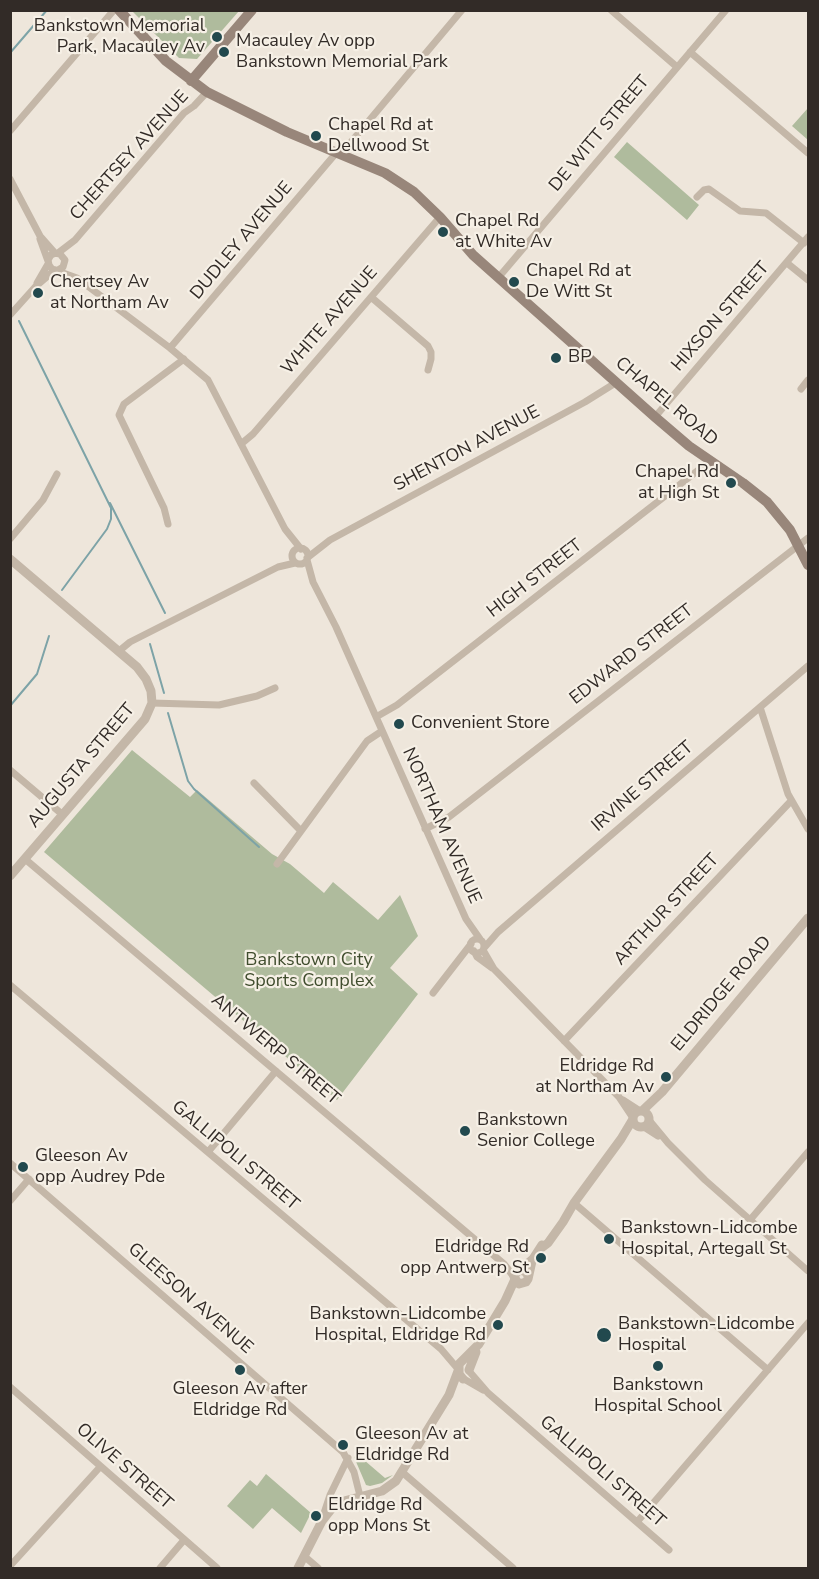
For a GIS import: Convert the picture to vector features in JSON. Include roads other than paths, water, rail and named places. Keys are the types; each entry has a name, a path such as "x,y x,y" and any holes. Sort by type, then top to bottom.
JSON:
{"main road":[{"name":"CHAPEL ROAD","path":"119,10 166,61 207,92 278,128 376,169 400,182 422,198 473,255 655,417 689,446 767,502 785,522 808,565"},
{"path":"191,81 252,10"}],"street":[{"path":"10,131 114,10"},
{"name":"DUDLEY AVENUE","path":"170,348 462,10"},
{"path":"611,10 677,67"},
{"name":"DE WITT STREET","path":"498,278 726,10"},
{"path":"690,52 808,153"},
{"name":"CHERTSEY AVENUE","path":"57,253 75,240 184,113 207,92"},
{"path":"10,179 40,236 48,262 56,270 77,278 170,348 208,380 285,529 292,560 296,564"},
{"path":"697,197 704,190 709,189 740,211 766,213 806,240"},
{"name":"WHITE AVENUE","path":"241,444 253,434 440,217"},
{"path":"40,236 63,256 77,278"},
{"name":"CHERTSEY AVENUE","path":"65,261 75,240"},
{"name":"HIXSON STREET","path":"655,417 806,240"},
{"path":"36,286 51,255 57,253"},
{"path":"10,315 36,286 63,267 65,261"},
{"path":"787,263 808,280"},
{"path":"370,297 428,346 431,352 428,370"},
{"path":"168,524 164,508 119,415 124,404 183,359"},
{"path":"801,389 808,380"},
{"name":"SHENTON AVENUE","path":"302,549 330,540 585,402 617,382"},
{"name":"HIGH STREET","path":"376,717 397,705 710,461"},
{"path":"10,539 43,500 57,474"},
{"path":"118,651 130,642 278,567 304,563 307,559 306,552 285,529"},
{"name":"EDWARD STREET","path":"425,829 449,817 808,538"},
{"name":"SHENTON AVENUE","path":"307,559 330,540"},
{"path":"278,567 295,550 302,549"},
{"path":"10,559 143,675 151,691 152,703 219,705 257,696 275,687"},
{"name":"NORTHAM AVENUE","path":"307,559 313,582 336,627 466,919 480,939 483,949"},
{"name":"NORTHAM AVENUE","path":"296,564 313,582"},
{"name":"IRVINE STREET","path":"483,949 498,932 808,666"},
{"name":"AUGUSTA STREET","path":"10,876 146,719 152,703"},
{"path":"760,707 792,801 808,830"},
{"path":"277,864 366,741 382,731"},
{"path":"10,770 63,815"},
{"path":"254,783 301,831"},
{"name":"ARTHUR STREET","path":"564,1041 792,801"},
{"name":"ANTWERP STREET","path":"25,859 520,1276"},
{"name":"ELDRIDGE ROAD","path":"621,1139 644,1118 662,1092 808,918"},
{"name":"NORTHAM AVENUE","path":"466,919 472,947"},
{"name":"IRVINE STREET","path":"472,947 476,939 498,932"},
{"path":"472,947 479,952 483,949 494,969"},
{"path":"433,993 472,947"},
{"path":"472,947 477,957 494,969 619,1097 644,1118 705,1180 808,1271"},
{"name":"GALLIPOLI STREET","path":"10,985 441,1349 488,1393 669,1550"},
{"path":"208,1152 276,1071"},
{"path":"619,1097 635,1124 644,1118"},
{"name":"ELDRIDGE ROAD","path":"297,1569 322,1521 336,1504 386,1489 396,1481 520,1276 540,1249 548,1243 621,1139 633,1118"},
{"path":"750,1221 808,1152"},
{"name":"GLEESON AVENUE","path":"10,1163 348,1458"},
{"path":"10,1201 29,1179"},
{"path":"574,1203 768,1370"},
{"path":"637,1522 808,1323"},
{"name":"OLIVE STREET","path":"11,1390 217,1569"},
{"path":"348,1458 360,1497"},
{"path":"322,1521 330,1495 348,1458"},
{"path":"10,1566 100,1467"},
{"path":"402,1472 513,1569"},
{"path":"160,1569 184,1540"},
{"path":"304,1556 318,1569"}],"waterway":[{"path":"10,53 47,10"},
{"path":"19,321 111,508 111,519 107,529 62,590"},
{"path":"110,503 165,613"},
{"path":"10,706 37,674 49,636"},
{"path":"150,644 164,693"},
{"path":"168,713 188,781 259,847"}],"place":[{"name":"Bankstown Memorial Park, Macauley Av","path":"217,37"},
{"name":"Macauley Av opp Bankstown Memorial Park","path":"224,52"},
{"name":"Chapel Rd at Dellwood St","path":"316,136"},
{"name":"Chapel Rd at White Av","path":"443,232"},
{"name":"Chapel Rd at De Witt St","path":"514,282"},
{"name":"Chertsey Av at Northam Av","path":"38,293"},
{"name":"BP","path":"556,358"},
{"name":"Chapel Rd at High St","path":"731,483"},
{"name":"Convenient Store","path":"399,724"},
{"name":"Eldridge Rd at Northam Av","path":"666,1077"},
{"name":"Bankstown Senior College","path":"465,1131"},
{"name":"Gleeson Av opp Audrey Pde","path":"23,1167"},
{"name":"Bankstown-Lidcombe Hospital, Artegall St","path":"609,1239"},
{"name":"Eldridge Rd opp Antwerp St","path":"541,1258"},
{"name":"Bankstown-Lidcombe Hospital, Eldridge Rd","path":"498,1325"},
{"name":"Bankstown-Lidcombe Hospital","path":"604,1335"},
{"name":"Bankstown Hospital School","path":"658,1366"},
{"name":"Gleeson Av after Eldridge Rd","path":"240,1370"},
{"name":"Gleeson Av at Eldridge Rd","path":"343,1445"},
{"name":"Eldridge Rd opp Mons St","path":"316,1516"}],"park label":[{"name":"Bankstown City Sports Complex","path":"309,971"}]}
